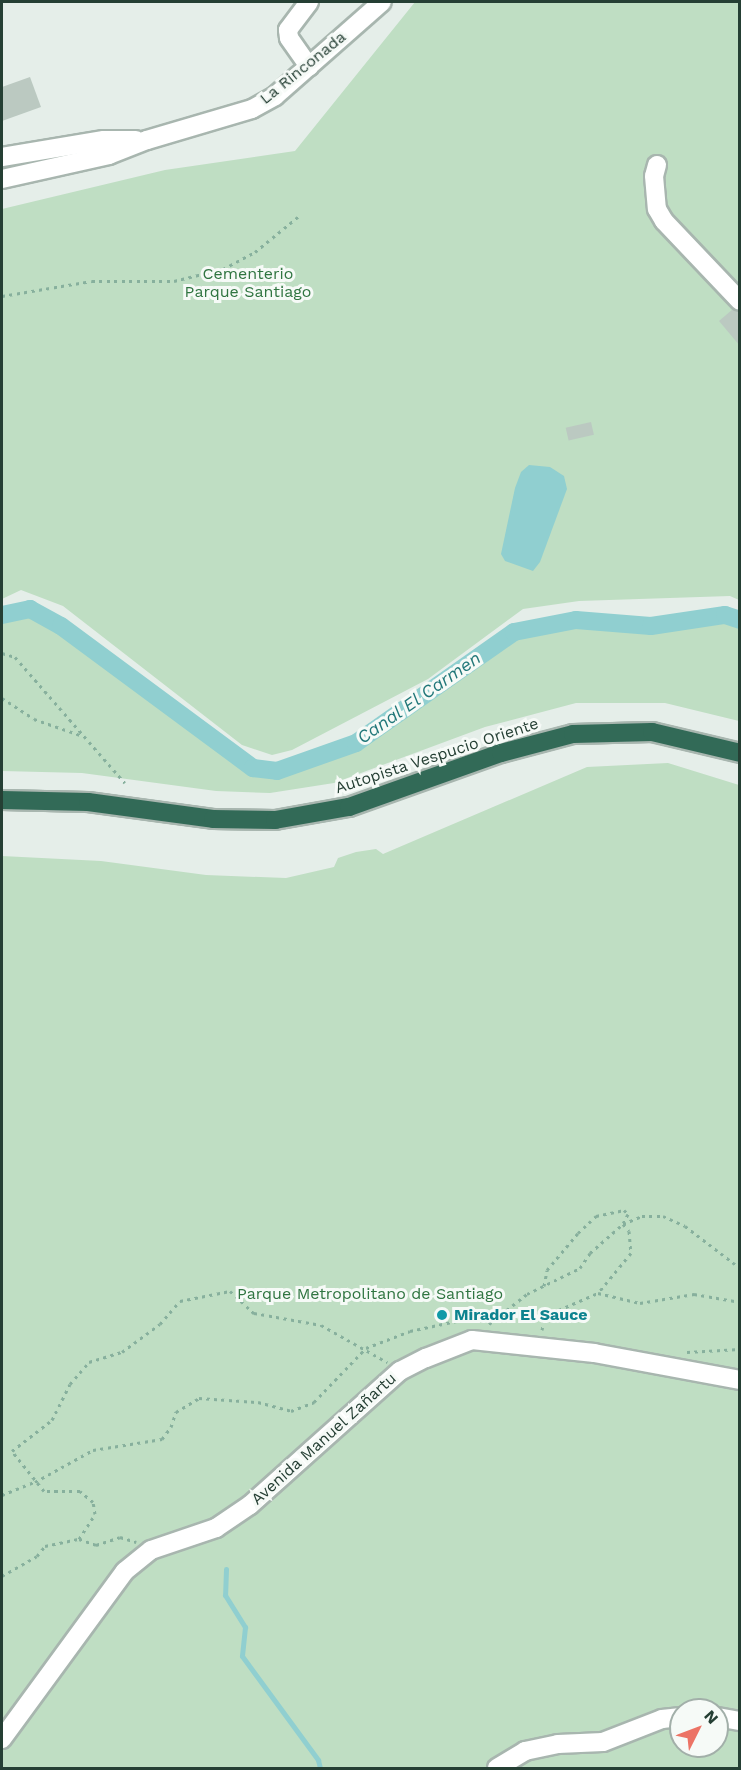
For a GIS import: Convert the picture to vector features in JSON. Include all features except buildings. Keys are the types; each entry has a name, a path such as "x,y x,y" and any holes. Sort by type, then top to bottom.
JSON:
{"highway":[{"name":"Autopista Vespucio Oriente","path":"2,800 77,801 213,819 275,820 349,807 501,753 573,734 652,732 740,753"}],"street":[{"path":"309,2 288,30 289,38 309,67"},
{"name":"La Rinconada","path":"2,180 110,155 147,140 252,109 309,67 382,2"},
{"name":"La Rinconada","path":"2,157 104,140 147,140"},
{"path":"657,165 654,176 657,209 664,221 740,301"},
{"path":"472,1340 537,1350 594,1353 740,1380"},
{"name":"Avenida Manuel Zañartu","path":"2,1739 107,1592 151,1550 216,1528 250,1505 400,1371 472,1340"},
{"path":"497,1768 525,1752 558,1744 603,1742 669,1718"}],"path":[{"path":"2,296 92,281 174,281 223,269 255,252 299,216"},
{"path":"2,653 15,657 125,783"},
{"path":"2,698 34,719 81,735"},
{"path":"544,1286 547,1270 596,1216 624,1210 628,1214 623,1224"},
{"path":"472,1340 508,1310 544,1286 580,1268 590,1254 623,1224 642,1216 663,1216 685,1226 740,1268"},
{"path":"2,1495 35,1482 93,1450 162,1439 171,1427 176,1412 199,1398 258,1402 291,1411 315,1402 366,1348 432,1325 508,1310 522,1320 545,1316 598,1293 631,1253 629,1231 623,1224"},
{"path":"79,1539 95,1514 93,1502 81,1491 44,1491 12,1451 52,1420 70,1384 89,1362 122,1352 160,1324 180,1301 230,1291 254,1313 321,1325 366,1348 400,1371"},
{"path":"598,1293 640,1303 694,1294 740,1302"},
{"path":"537,1350 545,1316"},
{"path":"2,1576 37,1556 45,1546 79,1539 96,1545 120,1537 151,1550"}],"green space":[{"name":"Cementerio Parque Santiago","path":"415,2 739,2 739,600 730,596 579,601 523,609 428,679 292,750 272,755 242,745 63,606 21,590 2,599 2,209 165,170 295,151"},
{"path":"29,615 59,630 251,773 278,776 359,748 516,637 576,626 651,632 724,621 739,626 739,721 665,703 576,703 485,727 334,783 270,793 216,791 82,773 2,771 2,621"},
{"name":"Parque Metropolitano de Santiago","path":"668,763 739,785 739,1768 2,1768 2,856 101,861 206,875 286,878 334,867 338,858 356,852 376,849 383,854 587,767"}],"water":[{"path":"529,465 550,467 564,476 567,489 540,562 533,571 505,561 501,554 515,488 521,472"}],"waterway":[{"name":"Canal El Carmen","path":"2,615 30,609 61,626 253,768 277,771 356,743 514,632 576,620 651,626 725,615 740,620"},
{"path":"226,1569 225,1595 245,1627 242,1656 318,1760 320,1768"}],"place":[{"name":"Mirador El Sauce","path":"442,1315"}]}
